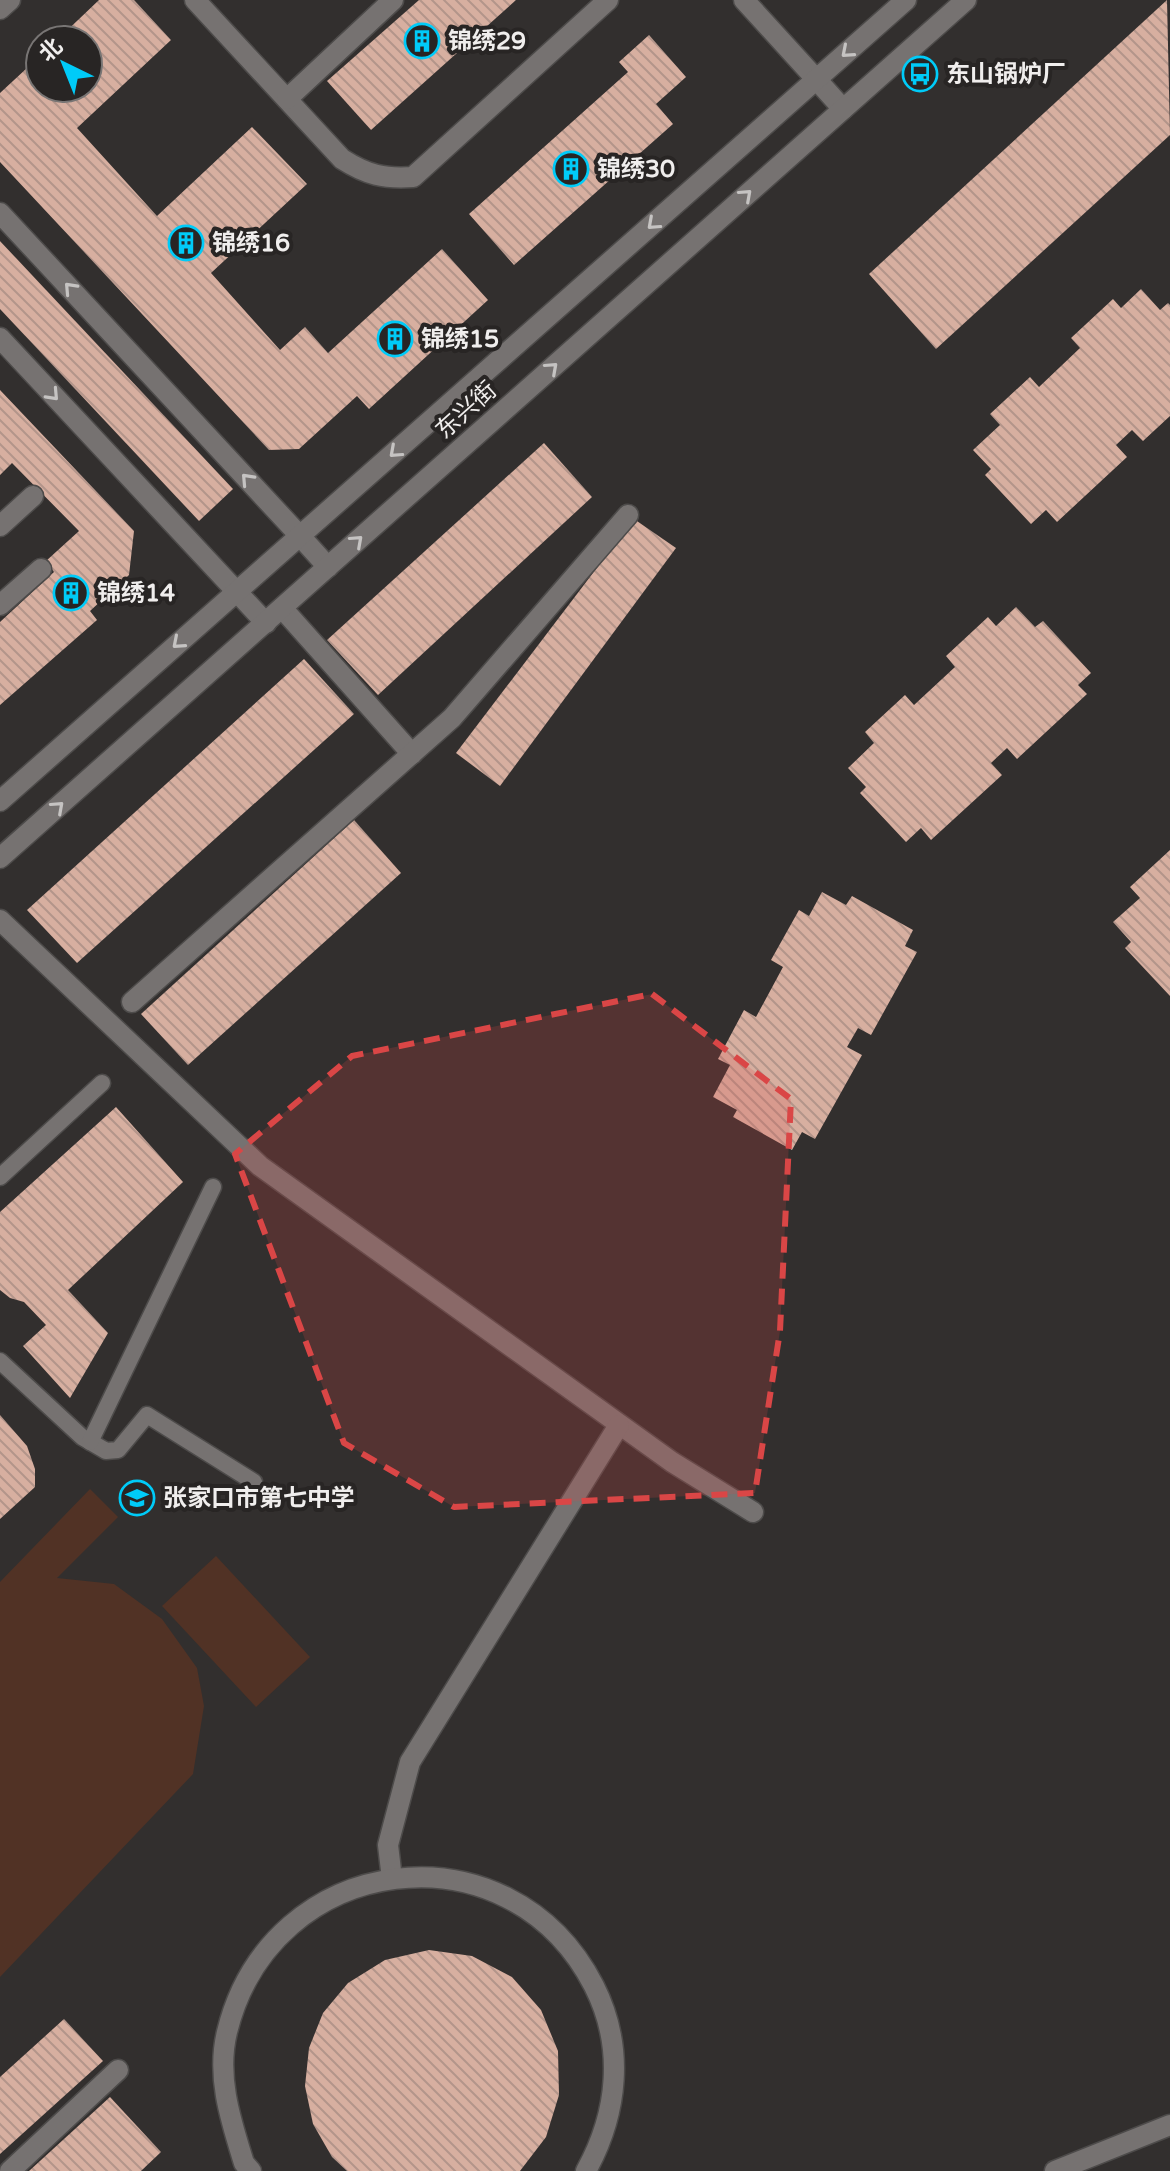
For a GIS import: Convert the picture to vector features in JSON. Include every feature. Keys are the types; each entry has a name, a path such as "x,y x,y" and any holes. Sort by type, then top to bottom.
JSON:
{"street":[{"path":"0,9 10,0"},
{"path":"195,0 342,159 365,174 388,178 413,177 608,0"},
{"path":"287,99 393,0"},
{"path":"744,0 843,109"},
{"name":"东兴街","path":"0,801 906,0"},
{"name":"东兴街","path":"0,858 966,0"},
{"path":"0,213 328,567"},
{"path":"0,338 266,623"},
{"path":"0,526 33,496"},
{"path":"132,1002 452,718 628,515"},
{"path":"0,605 41,569"},
{"path":"282,608 412,754"},
{"path":"0,920 260,1166 619,1425 753,1512"},
{"path":"392,1879 388,1845 410,1762 619,1425"},
{"path":"251,2171 244,2163 224,2100 227,2033 250,1972 293,1921 350,1887 413,1875 476,1883 533,1910 578,1955 607,2011 616,2074 605,2137 586,2171"},
{"path":"10,2171 118,2070"},
{"path":"1055,2171 1170,2125"}],"lane":[{"path":"0,1177 102,1083"},
{"path":"90,1442 213,1187"},
{"path":"0,1361 90,1442 106,1451 118,1450 147,1415 254,1482"}],"highlighted area":[{"path":"652,994 791,1099 780,1331 755,1493 454,1507 344,1443 235,1154 352,1056"}],"shaded area":[{"path":"90,1489 118,1517 57,1578 114,1584 162,1619 197,1668 204,1706 193,1774 0,1977 0,1582"},
{"path":"216,1556 310,1657 256,1707 162,1606"}],"building":[{"path":"99,0 134,0 171,40 104,103 104,24 74,24"},
{"name":"锦绣29","path":"419,0 516,0 371,130 327,81"},
{"path":"1167,0 1170,135 936,349 869,274"},
{"name":"锦绣30","path":"649,35 686,77 656,104 673,124 514,265 469,214 628,72 619,62"},
{"path":"24,71 24,104 103,104 77,128 157,216 252,127 307,184 211,273 280,350 305,327 328,353 442,249 488,300 369,409 357,396 299,449 269,450 0,162 0,93"},
{"path":"0,241 233,489 199,521 0,309"},
{"path":"1141,289 1160,310 1168,303 1170,305 1170,416 1143,441 1132,430 1116,445 1127,457 1057,522 1046,510 1031,524 985,475 991,469 973,450 1000,425 990,414 1030,377 1039,387 1080,348 1071,338 1113,299 1121,308"},
{"name":"锦绣14","path":"0,390 134,531 129,575 90,611 97,620 0,705 0,622 54,572 46,561 79,531 12,463 0,475"},
{"path":"544,443 592,497 378,695 327,640"},
{"path":"634,519 676,548 500,786 456,753"},
{"path":"1016,607 1035,627 1043,621 1091,673 1078,685 1087,694 1017,759 1007,748 991,763 1002,775 931,840 921,828 906,842 860,793 866,787 848,768 874,743 865,732 905,695 914,705 955,667 946,656 988,617 996,626"},
{"path":"304,659 354,714 77,963 27,910"},
{"path":"354,820 401,873 188,1065 141,1014"},
{"path":"1170,850 1170,996 1125,948 1131,942 1113,922 1140,898 1130,887"},
{"path":"822,892 846,905 852,896 913,930 905,946 917,952 871,1035 858,1028 847,1047 862,1055 815,1139 802,1132 792,1150 733,1117 737,1110 713,1097 730,1065 718,1059 744,1010 756,1017 783,967 771,960 799,910 809,916"},
{"path":"116,1107 183,1182 68,1290 108,1333 70,1398 23,1346 46,1325 24,1302 10,1298 0,1290 0,1212"},
{"path":"0,1415 27,1446 35,1469 35,1487 0,1519"},
{"path":"429,1950 472,1956 512,1977 541,2010 558,2051 559,2095 546,2137 520,2171 347,2171 332,2157 313,2124 305,2086 309,2048 323,2013 348,1983 385,1960"},
{"path":"64,2019 103,2061 0,2154 0,2077"},
{"path":"110,2097 161,2152 141,2171 29,2171"}],"place":[{"name":"锦绣29","path":"422,41"},
{"name":"东山锅炉厂","path":"920,74"},
{"name":"锦绣30","path":"571,169"},
{"name":"锦绣16","path":"186,243"},
{"name":"锦绣15","path":"395,339"},
{"name":"锦绣14","path":"71,593"},
{"name":"张家口市第七中学","path":"137,1498"}]}
